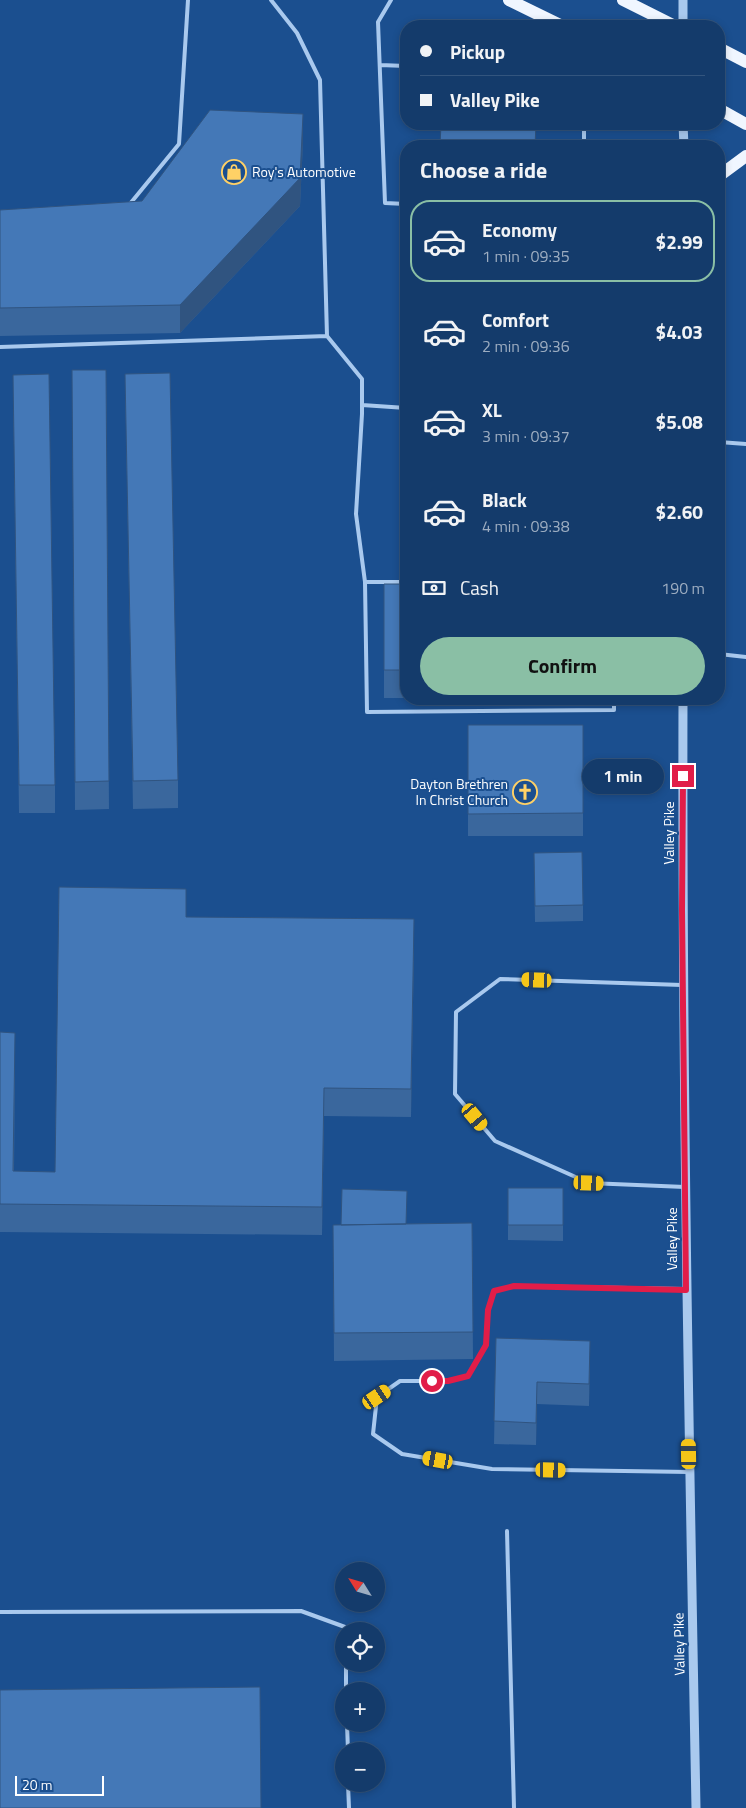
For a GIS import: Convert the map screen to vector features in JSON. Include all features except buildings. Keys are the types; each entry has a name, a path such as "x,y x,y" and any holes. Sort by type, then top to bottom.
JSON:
{"main road":[{"path":"509,0 550,20"},
{"path":"623,0 663,20"},
{"path":"725,51 746,62"},
{"path":"725,112 746,124"},
{"path":"725,172 746,156"}],"street":[{"path":"682,0 683,20"},
{"name":"Valley Pike","path":"683,705 686,1290 696,1808"}],"lane":[{"path":"123,212 179,144 188,0"},
{"path":"271,0 296,33 320,80 327,336 362,379 356,514 365,582 367,712 614,710 614,705"},
{"path":"391,0 378,22 385,203 400,204"},
{"path":"380,65 400,66"},
{"path":"0,347 327,336"},
{"path":"362,405 400,408"},
{"path":"725,442 746,444"},
{"path":"365,582 400,582"},
{"path":"725,655 746,658"},
{"path":"684,985 500,979 456,1012 456,1094 495,1141 589,1183 685,1187"},
{"path":"686,1290 514,1286 494,1291 488,1310 486,1345 468,1376 448,1381 400,1381 377,1397 373,1434 402,1454 492,1469 690,1472"},
{"path":"507,1531 514,1808"},
{"path":"0,1612 301,1611 335,1623"},
{"path":"348,1792 349,1808"}],"place":[{"name":"Roy's Automotive","path":"234,172"},
{"name":"Dayton Brethren In Christ Church","path":"525,792"}],"route":[{"path":"432,1381 448,1381 468,1376 486,1345 488,1310 494,1291 514,1286 686,1290 682,910 683,776"}]}
